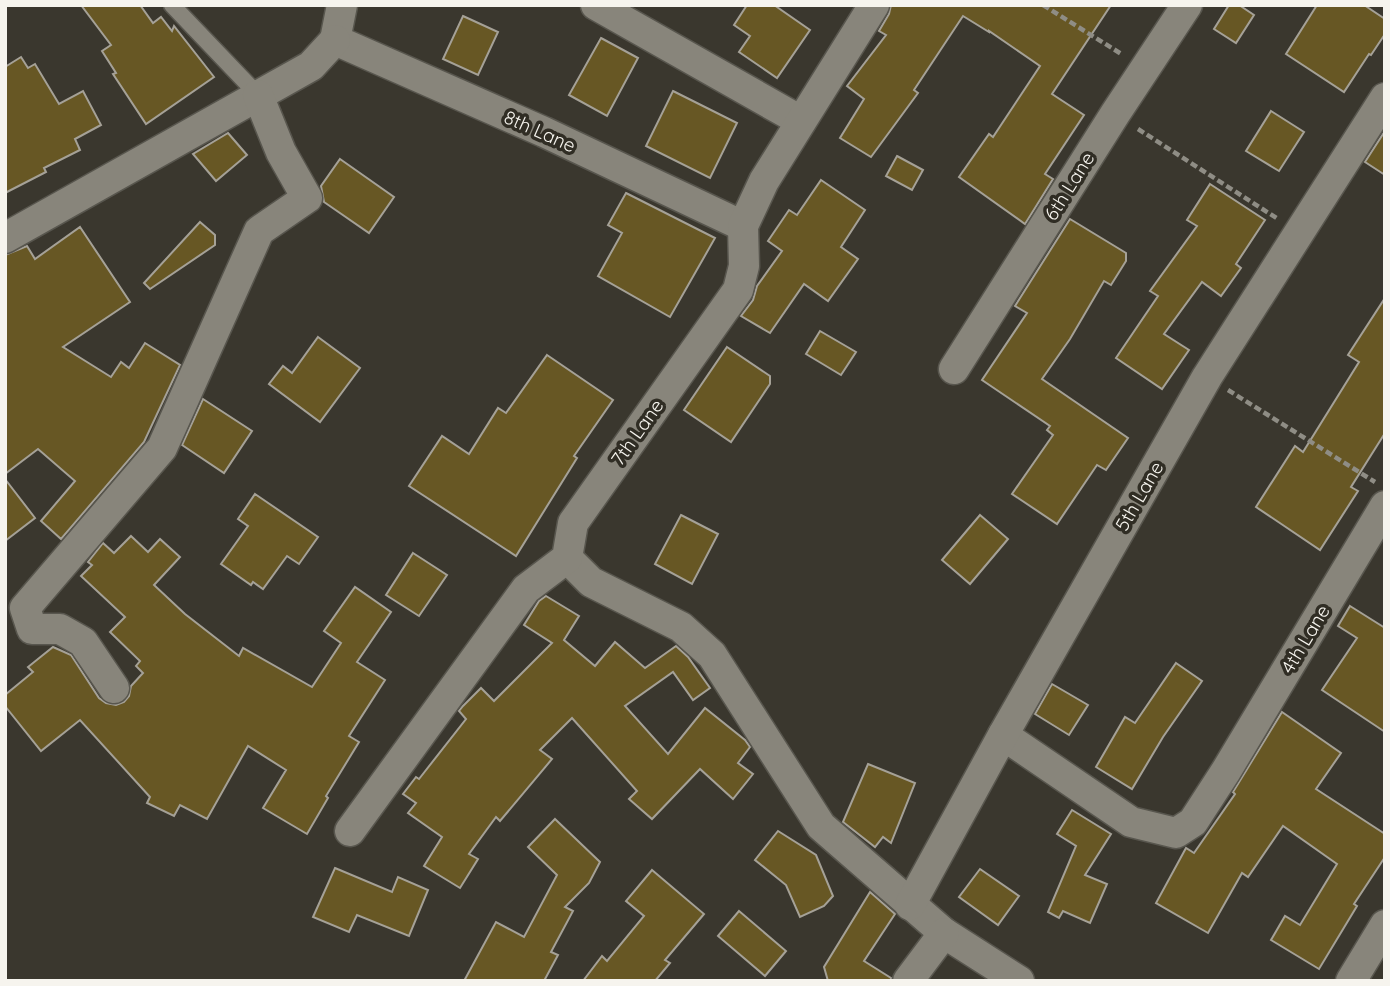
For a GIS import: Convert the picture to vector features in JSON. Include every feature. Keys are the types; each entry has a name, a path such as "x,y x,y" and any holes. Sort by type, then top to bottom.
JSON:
{"street":[{"path":"5,239 311,66 335,40 342,5"},
{"path":"596,5 801,121"},
{"name":"7th Lane","path":"567,558 573,523 738,290 744,267 743,226 764,181 874,5"},
{"name":"6th Lane","path":"954,369 1186,5"},
{"name":"8th Lane","path":"335,40 544,132 743,226"},
{"path":"114,688 83,642 60,629 32,629 25,608 162,448 259,231 307,198 281,152 258,94"},
{"name":"5th Lane","path":"910,905 1003,735 1207,377 1385,98"},
{"name":"4th Lane","path":"1003,735 1131,822 1176,833 1193,822 1226,771 1385,506"},
{"path":"351,831 526,589 567,558 591,582 681,627 712,655 821,826 944,933 1018,981"},
{"path":"1351,981 1385,925"},
{"path":"908,981 944,933"}],"lane":[{"path":"172,5 258,94"}],"path":[{"path":"1043,5 1145,68"},
{"path":"1115,114 1299,232"},
{"path":"1207,377 1385,488"}],"building":[{"path":"81,5 140,5 153,23 161,17 172,31 174,26 214,77 146,124 113,74 116,73 102,51 111,45"},
{"path":"747,5 774,5 810,30 777,78 739,52 750,36 734,25"},
{"path":"891,5 1111,5 1052,94 1084,115 1045,174 1053,179 1025,224 959,177 989,134 993,137 1040,66 963,16 914,90 918,93 871,157 840,138 864,99 847,86 886,35 879,31"},
{"path":"1229,5 1239,5 1254,15 1236,43 1214,29"},
{"path":"1317,5 1364,5 1385,19 1385,34 1344,92 1286,54"},
{"path":"463,16 498,32 478,75 443,59"},
{"path":"601,38 638,58 607,116 569,95"},
{"path":"21,57 28,68 35,64 59,104 83,91 101,125 75,139 80,150 44,168 46,172 5,193 5,67"},
{"path":"673,91 737,123 710,178 646,146"},
{"path":"1271,111 1304,132 1279,171 1246,151"},
{"path":"1385,131 1385,175 1365,162"},
{"path":"228,133 247,155 216,181 193,154"},
{"path":"897,156 923,170 912,190 886,176"},
{"path":"340,159 394,197 369,233 324,202 321,186"},
{"path":"821,180 865,210 841,247 858,259 828,301 804,284 770,333 741,316 753,300 757,286 782,251 768,241 789,210 797,215"},
{"path":"1210,184 1265,220 1236,264 1241,268 1221,296 1202,282 1164,334 1189,350 1162,389 1116,358 1158,296 1150,291 1197,226 1187,220"},
{"path":"626,193 715,238 670,317 598,276 622,233 608,225"},
{"path":"1070,219 1126,253 1126,261 1111,285 1104,281 1070,339 1042,379 1128,438 1106,470 1097,465 1057,524 1012,494 1053,435 1047,430 1050,426 982,380 1027,313 1015,306"},
{"path":"200,222 215,235 215,245 150,289 144,283"},
{"path":"80,227 130,302 63,347 111,377 121,362 129,368 145,343 180,365 144,442 61,539 41,521 75,481 38,449 5,474 5,255 27,246 35,259"},
{"path":"1385,298 1385,433 1351,487 1358,491 1320,550 1256,507 1295,446 1303,452 1359,362 1348,355"},
{"path":"820,331 856,352 841,375 806,354"},
{"path":"318,337 360,368 320,422 269,384 283,366 292,373"},
{"path":"727,347 770,376 770,384 731,442 684,410"},
{"path":"547,355 613,400 574,456 577,458 516,556 409,486 442,436 469,454 498,408 506,413"},
{"path":"203,399 252,431 224,473 182,445"},
{"path":"5,479 35,518 5,541"},
{"path":"255,494 318,537 299,564 287,556 263,589 253,582 251,585 221,564 248,526 238,519"},
{"path":"681,515 718,534 692,584 655,564"},
{"path":"980,515 1008,539 970,584 942,560"},
{"path":"131,536 148,552 160,539 180,557 154,585 185,614 239,656 243,648 312,687 341,643 324,631 355,587 391,612 357,662 385,680 349,736 359,742 326,796 328,798 307,834 263,808 286,770 248,746 207,819 180,805 174,816 147,803 150,797 80,720 41,751 5,706 5,695 33,672 28,667 53,647 71,655 99,698 106,703 116,705 129,696 131,686 143,673 136,666 140,661 110,632 125,617 81,576 92,565 88,562 103,543 114,553"},
{"path":"413,553 447,575 419,616 386,595"},
{"path":"546,596 579,616 564,640 595,666 615,642 645,668 676,646 688,657 710,688 693,700 673,672 625,706 668,754 705,708 745,740 750,747 738,763 753,774 733,799 700,769 652,819 629,799 637,791 572,718 540,750 552,759 500,821 496,817 469,854 478,859 460,888 424,866 442,837 408,813 416,803 403,794 416,777 419,779 466,719 459,711 463,706 481,688 494,701 552,643 524,625 539,601"},
{"path":"1350,606 1385,628 1385,732 1322,690 1357,638 1338,626"},
{"path":"1176,663 1202,681 1163,737 1132,789 1096,767 1125,717 1135,723"},
{"path":"1052,684 1088,705 1069,735 1035,714"},
{"path":"1282,712 1341,753 1316,789 1385,834 1385,857 1354,904 1357,906 1319,969 1271,940 1285,916 1300,925 1337,864 1283,826 1248,877 1242,873 1208,933 1156,903 1186,848 1194,853 1235,794 1233,792"},
{"path":"868,764 915,783 891,843 883,837 875,847 843,822"},
{"path":"1072,810 1111,834 1085,875 1107,884 1090,923 1063,911 1059,918 1048,912 1076,846 1057,834"},
{"path":"555,819 600,862 589,883 565,907 573,911 551,952 558,955 544,981 464,981 496,922 524,937 557,875 528,847"},
{"path":"778,831 816,855 833,896 824,906 800,917 786,885 755,860"},
{"path":"335,868 392,892 398,877 428,890 409,936 357,915 349,932 313,917"},
{"path":"980,869 1019,896 998,925 959,897"},
{"path":"652,870 704,914 665,960 670,963 655,981 583,981 602,956 607,961 644,916 626,901"},
{"path":"870,892 895,914 864,961 891,978 891,981 828,981 824,967"},
{"path":"739,911 786,951 765,976 718,936"}]}
